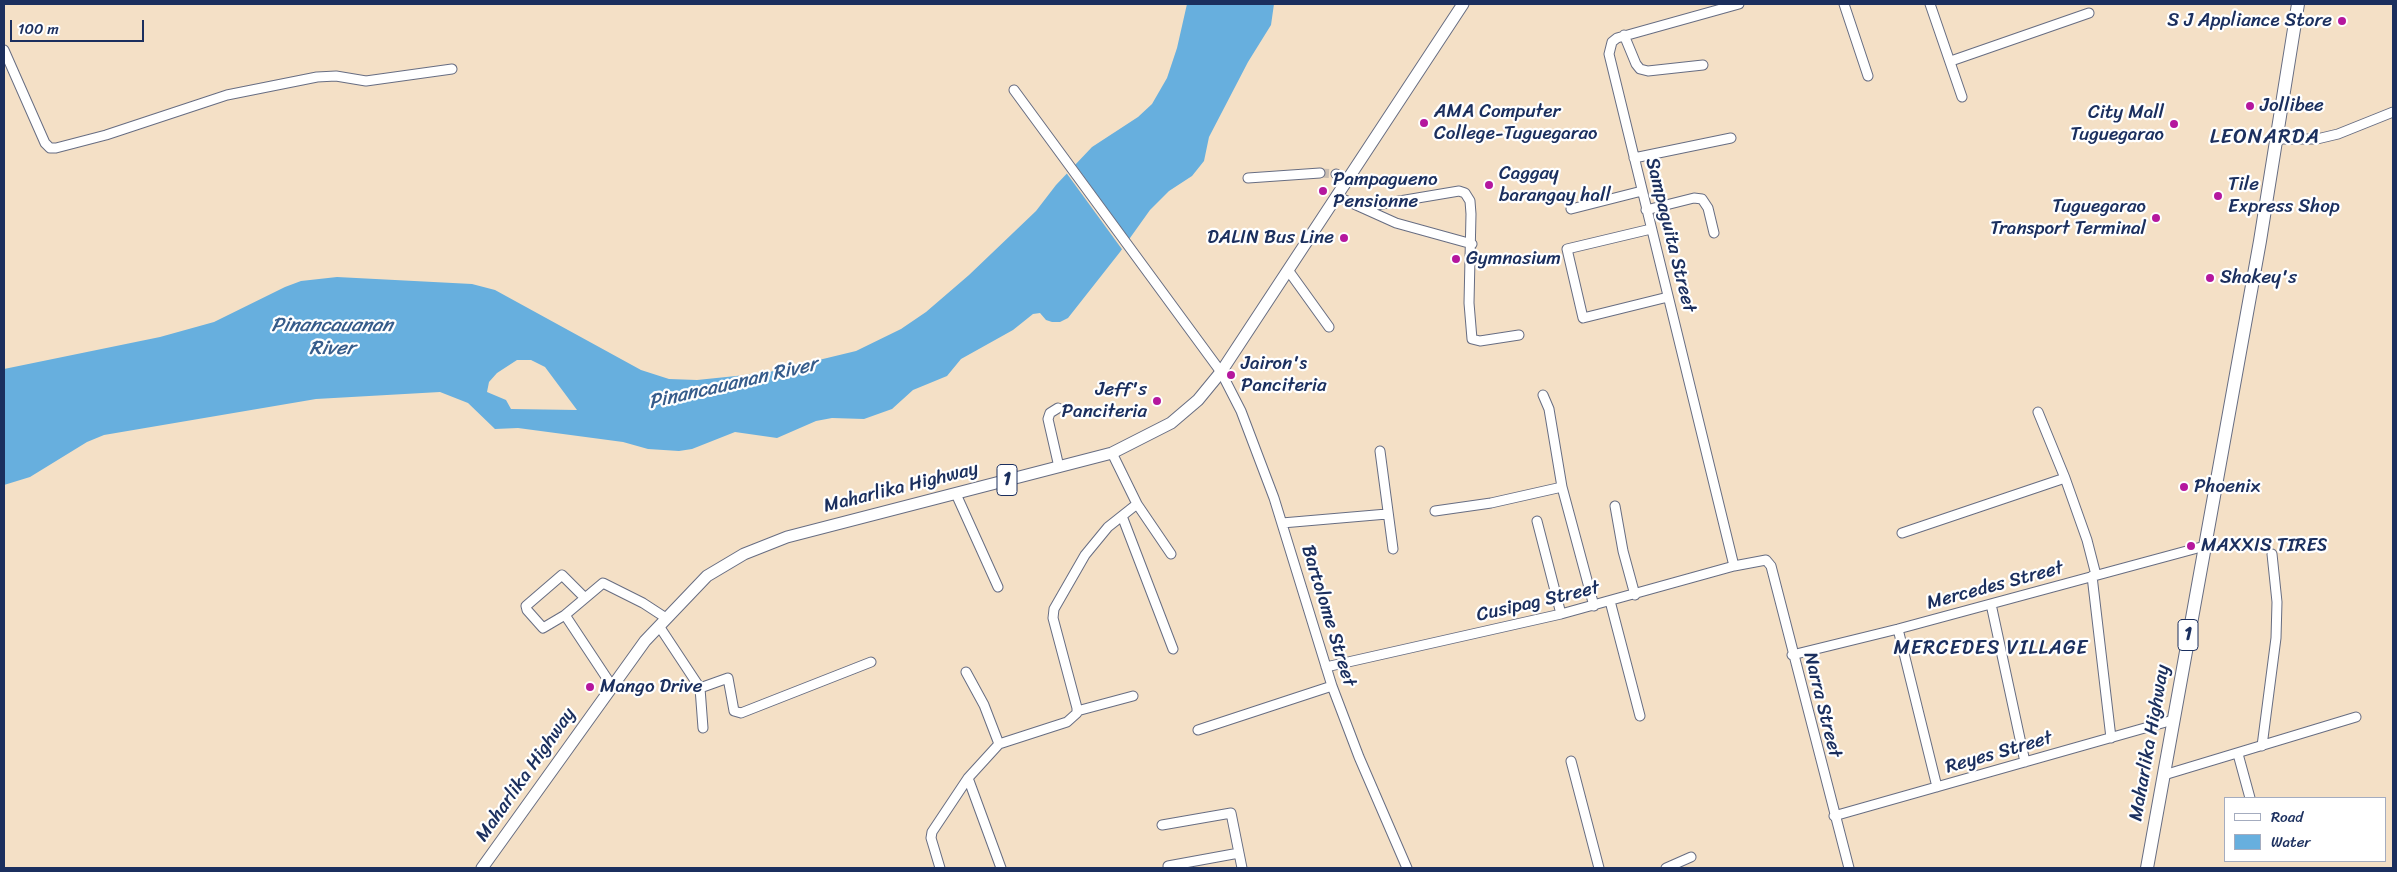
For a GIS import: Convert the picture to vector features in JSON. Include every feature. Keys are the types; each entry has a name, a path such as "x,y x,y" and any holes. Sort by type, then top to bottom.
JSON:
{"highway":[{"name":"Maharlika Highway","path":"2147,868 2205,546 2298,4"}],"main road":[{"name":"Maharlika Highway","path":"482,868 612,686 662,622 707,576 744,554 787,537 1112,453 1172,423 1198,400 1220,372 1336,196 1341,177 1462,4"}],"street":[{"path":"1703,65 1648,71 1640,69 1624,36 1740,4"},
{"path":"1844,4 1868,76"},
{"path":"1930,4 1962,97"},
{"path":"1951,62 2089,13"},
{"name":"Sampaguita Street","path":"1624,36 1612,42 1608,54 1734,566"},
{"path":"4,50 45,143 50,148 106,135 227,95 290,82 326,76 373,80 452,69"},
{"name":"Bartolome Street","path":"1014,90 1174,312 1220,372 1241,411 1282,522 1332,686 1359,757 1407,868"},
{"path":"2276,139 2317,139 2338,134 2393,112"},
{"path":"1634,158 1731,138"},
{"path":"1248,178 1320,173"},
{"path":"1364,207 1459,191 1464,193 1470,202 1472,244 1469,303 1472,339 1480,341 1519,335"},
{"path":"1571,209 1642,191"},
{"path":"1336,196 1396,222 1472,244"},
{"path":"1646,210 1694,198 1702,199 1708,208 1714,233"},
{"path":"1651,229 1567,249 1583,318 1668,297"},
{"path":"1288,270 1329,327"},
{"path":"1543,395 1549,409 1562,487 1594,606"},
{"path":"1058,408 1050,414 1048,419 1059,467"},
{"path":"2038,412 2065,478 2087,540 2094,576 2111,738"},
{"path":"1380,451 1393,549"},
{"path":"1112,453 1136,504 1171,554"},
{"path":"1902,533 2065,478"},
{"path":"1435,511 1491,503 1562,487"},
{"path":"956,494 998,587"},
{"path":"940,868 931,838 932,832 968,778 998,744 1067,722 1074,717 1077,711 1055,633 1054,608 1085,555 1108,527 1136,504"},
{"path":"1615,506 1623,551 1635,595"},
{"path":"1282,522 1387,514"},
{"path":"1122,516 1173,649"},
{"path":"1537,521 1561,614"},
{"name":"Mercedes Street","path":"1792,655 1898,629 2205,546"},
{"path":"2262,746 2276,638 2277,602 2272,554"},
{"name":"Narra Street","path":"1756,561 1766,560 1771,566 1792,655 1849,868"},
{"name":"Cusipag Street","path":"1326,667 1594,606 1756,561"},
{"path":"584,598 562,575 526,606 527,610 543,628 565,616 603,583 643,603 662,622 700,688 703,728"},
{"path":"1610,601 1640,716"},
{"path":"1991,604 2026,762"},
{"path":"565,616 612,686"},
{"path":"1898,629 1937,787"},
{"path":"700,688 728,678 734,711 741,714 871,662"},
{"path":"966,672 984,705 998,744"},
{"path":"1198,730 1332,686"},
{"path":"1077,711 1134,696"},
{"path":"2164,775 2356,717"},
{"name":"Reyes Street","path":"1834,816 2173,720"},
{"path":"2238,754 2250,797"},
{"path":"1571,761 1599,868"},
{"path":"968,778 1001,868"},
{"path":"1162,825 1230,813 1242,868"},
{"path":"1168,866 1239,853"},
{"path":"1666,868 1691,857"}],"water":[{"name":"Pinancauanan River","path":"1187,4 1274,4 1271,25 1248,62 1209,137 1204,161 1192,176 1169,191 1150,210 1120,252 1068,318 1060,322 1052,322 1046,320 1040,313 1033,314 1013,330 961,359 947,376 913,390 892,409 864,419 832,418 816,421 777,438 735,432 692,449 679,451 648,449 623,442 518,428 495,429 468,403 440,392 316,399 104,435 87,442 30,477 4,485 4,369 160,337 214,322 301,281 337,277 472,284 495,290 641,370 669,379 697,380 765,373 856,351 901,329 926,312 969,275 1036,211 1056,185 1092,147 1138,117 1152,104 1167,78 1177,48","holes":["517,360 531,360 545,367 577,410 511,409 506,400 487,392 489,382 497,373"]}],"pier":[{"path":"1074,163 1131,241 1124,252 1065,171"}],"tunnel":[{"path":"1320,173 1336,174"}],"place":[{"name":"S J Appliance Store","path":"2342,21"},
{"name":"Jollibee","path":"2250,106"},
{"name":"AMA Computer College-Tuguegarao","path":"1424,123"},
{"name":"City Mall Tuguegarao","path":"2174,124"},
{"name":"Caggay barangay hall","path":"1489,185"},
{"name":"Pampagueno Pensionne","path":"1323,191"},
{"name":"Tile Express Shop","path":"2218,196"},
{"name":"Tuguegarao Transport Terminal","path":"2156,218"},
{"name":"DALIN Bus Line","path":"1344,238"},
{"name":"Gymnasium","path":"1456,259"},
{"name":"Shakey's","path":"2210,278"},
{"name":"Jairon's Panciteria","path":"1231,375"},
{"name":"Jeff's Panciteria","path":"1157,401"},
{"name":"Phoenix","path":"2184,487"},
{"name":"MAXXIS TIRES","path":"2191,546"},
{"name":"Mango Drive","path":"590,687"}],"district":[{"name":"LEONARDA","path":"2265,138"},
{"name":"MERCEDES VILLAGE","path":"1991,649"}]}
